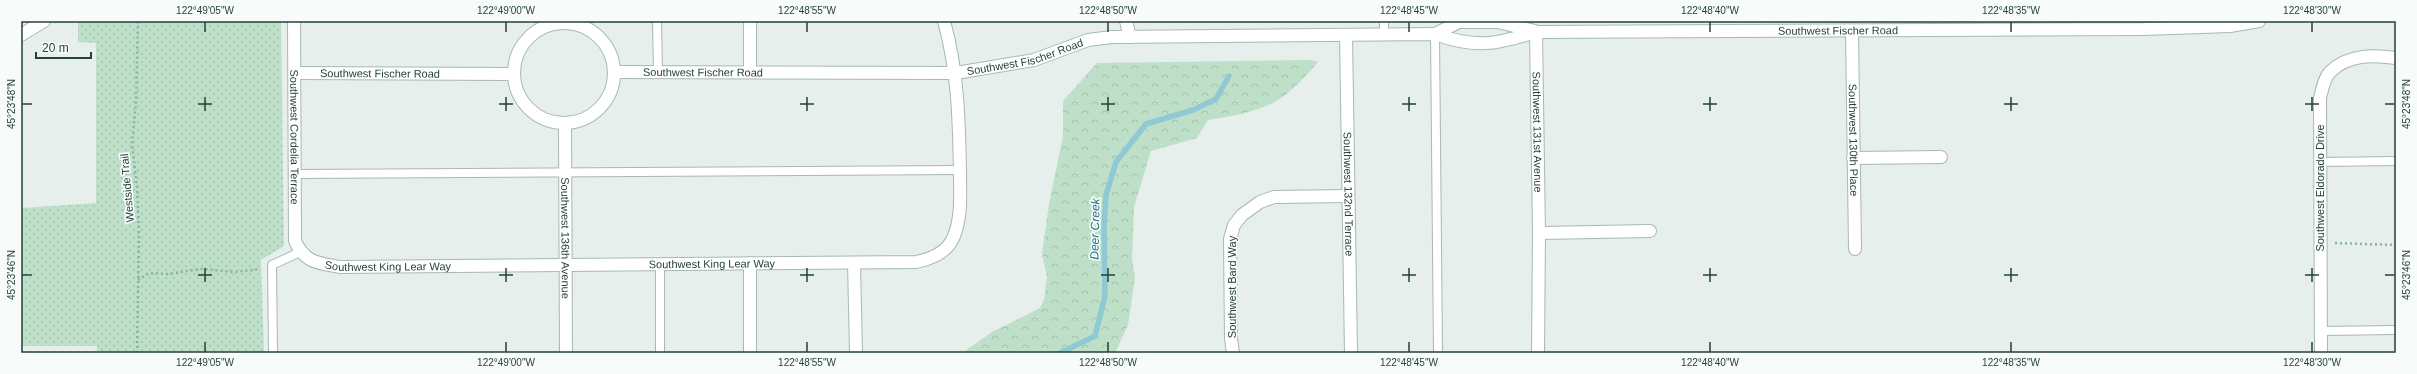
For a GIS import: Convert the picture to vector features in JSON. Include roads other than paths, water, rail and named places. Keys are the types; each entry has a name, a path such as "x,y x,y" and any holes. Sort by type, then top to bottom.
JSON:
{"street":[{"path":"21,35 44,21"},
{"name":"Southwest Cordelia Terrace","path":"294,21 295,241 300,252"},
{"path":"750,21 750,71"},
{"name":"Southwest King Lear Way","path":"300,252 315,263 340,267 566,264 854,263 916,262 932,258 945,248 954,237 960,216 960,170 956,73 944,21"},
{"path":"1126,21 1130,37"},
{"name":"Southwest Fischer Road","path":"1435,34 1459,22 1498,22 1536,25 1852,31 2143,25 2230,26 2258,21"},
{"path":"563,22 584,27 600,38 611,55 614,72 610,95 600,109 584,120 564,124 546,121 529,111 517,93 513,74 517,54 528,37 544,27 563,22"},
{"name":"Southwest Fischer Road","path":"614,72 750,71 956,73 1034,60 1088,40 1130,37 1435,34 1459,43 1499,43 1536,25"},
{"name":"Southwest 131st Avenue","path":"1536,25 1539,233 1538,353"},
{"name":"Southwest 130th Place","path":"1852,31 1855,249"},
{"name":"Southwest 132nd Terrace","path":"1346,35 1351,353"},
{"name":"Southwest Eldorado Drive","path":"2321,353 2319,162 2320,98 2330,72 2343,62 2362,56 2396,58"},
{"name":"Southwest Fischer Road","path":"294,73 513,74"},
{"name":"Southwest 136th Avenue","path":"564,124 566,353"},
{"path":"1853,158 1941,157"},
{"name":"Southwest Bard Way","path":"1233,353 1231,339 1230,239 1237,220 1252,207 1274,197 1348,196"},
{"path":"1539,233 1650,231"},
{"path":"750,263 750,353"},
{"path":"854,263 856,353"}],"lane":[{"path":"657,21 658,72"},
{"path":"1384,21 1384,34"},
{"path":"1435,34 1438,353"},
{"path":"2319,162 2396,161"},
{"path":"295,174 960,170"},
{"path":"273,353 272,265 300,252"},
{"path":"660,264 660,353"},
{"path":"2321,331 2396,330"}],"waterway":[{"name":"Deer Creek","path":"1060,353 1095,336 1105,296 1104,228 1106,195 1116,162 1146,124 1193,110 1216,99 1229,76"}]}
